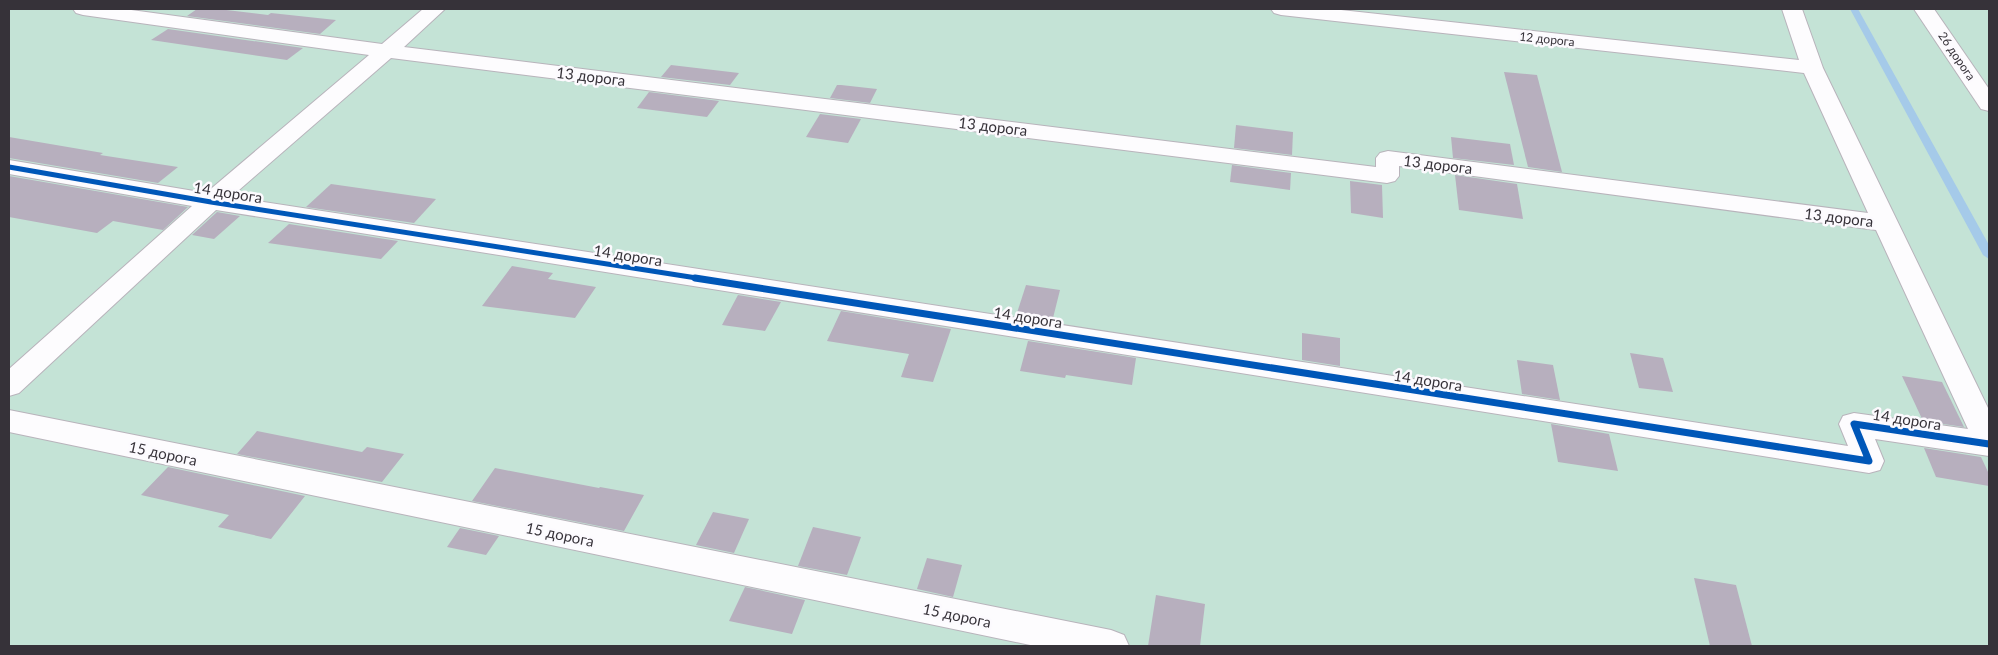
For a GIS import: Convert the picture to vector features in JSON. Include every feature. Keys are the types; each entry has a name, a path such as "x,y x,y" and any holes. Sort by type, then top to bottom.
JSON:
{"street":[{"name":"13 дорога","path":"83,9 388,51 1387,176 1388,158 1886,223"},
{"path":"9,385 211,202 435,9"},
{"name":"12 дорога","path":"1281,9 1812,68"},
{"path":"1792,9 1812,68 1989,443"},
{"name":"26 дорога","path":"1924,9 1989,104"},
{"name":"14 дорога","path":"9,167 211,202 1869,461 1854,424 1989,443"},
{"name":"15 дорога","path":"9,421 1111,646"}],"green space":[{"path":"9,9 1989,9 1989,646 9,646"}],"building":[{"path":"197,9 218,9 268,15 271,13 336,20 320,34 187,16"},
{"path":"168,29 303,48 287,60 151,40"},
{"path":"671,65 739,73 730,85 661,77"},
{"path":"1504,72 1537,75 1562,172 1528,167"},
{"path":"837,85 877,89 870,103 830,98"},
{"path":"649,92 719,101 707,117 637,108"},
{"path":"820,114 861,119 848,143 806,137"},
{"path":"1236,125 1293,132 1292,155 1234,148"},
{"path":"9,137 103,153 100,155 178,167 158,183 9,158"},
{"path":"1451,137 1510,144 1514,165 1453,158"},
{"path":"1232,165 1291,173 1290,190 1230,182"},
{"path":"1455,175 1517,184 1523,219 1459,210"},
{"path":"9,176 188,207 163,230 113,221 97,233 9,217"},
{"path":"1350,181 1382,185 1383,218 1351,213"},
{"path":"331,184 436,199 414,223 306,207"},
{"path":"217,212 240,216 214,239 192,235"},
{"path":"289,224 398,241 381,259 268,243"},
{"path":"512,266 553,273 548,279 596,287 575,318 482,306"},
{"path":"1026,285 1060,290 1052,322 1016,316"},
{"path":"738,295 781,302 765,331 722,325"},
{"path":"841,311 951,329 933,382 901,377 909,354 827,341"},
{"path":"1302,333 1340,338 1340,366 1302,360"},
{"path":"1028,341 1136,358 1132,385 1066,375 1065,378 1020,371"},
{"path":"1630,353 1663,358 1673,392 1639,388"},
{"path":"1517,360 1553,365 1560,400 1522,394"},
{"path":"1902,376 1942,382 1964,427 1923,421"},
{"path":"1551,424 1609,434 1618,471 1558,462"},
{"path":"257,431 362,452 367,447 404,454 382,482 237,454"},
{"path":"1924,448 1981,457 1989,474 1989,486 1936,477"},
{"path":"168,467 305,496 271,539 218,527 229,515 141,495"},
{"path":"495,468 644,495 624,531 472,501"},
{"path":"713,512 749,519 734,553 696,545"},
{"path":"813,527 861,537 847,575 798,566"},
{"path":"460,528 499,536 486,555 447,547"},
{"path":"927,558 962,565 953,597 917,589"},
{"path":"1694,578 1736,585 1752,646 1710,646"},
{"path":"745,587 805,600 792,634 729,621"},
{"path":"1156,595 1205,604 1200,646 1148,646"}],"waterway":[{"path":"1854,9 1989,255"}],"cycle path":[{"path":"9,167 211,202 1869,461 1854,424 1989,444"}]}
